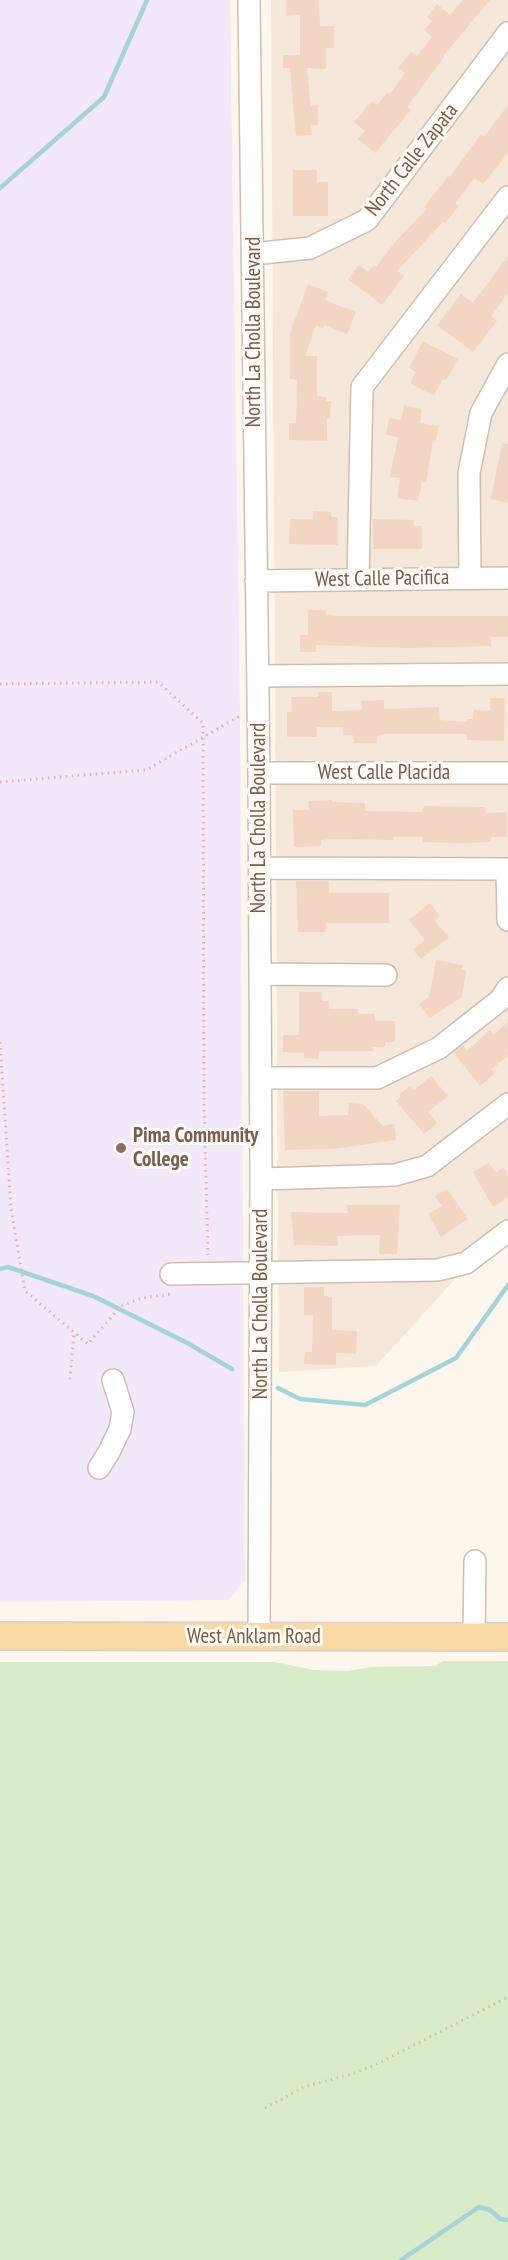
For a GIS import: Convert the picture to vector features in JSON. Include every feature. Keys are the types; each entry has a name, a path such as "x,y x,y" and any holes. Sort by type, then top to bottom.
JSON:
{"main road":[{"name":"West Anklam Road","path":"0,1636 508,1637"}],"street":[{"name":"North La Cholla Boulevard","path":"249,0 260,868 259,1637"},
{"name":"North Calle Zapata","path":"253,254 310,248 367,220 508,33"},
{"path":"358,579 362,387 508,197"},
{"path":"470,578 469,473 481,413 508,364"},
{"name":"West Calle Pacifica","path":"256,581 508,578"},
{"path":"258,676 508,674"},
{"name":"West Calle Placida","path":"259,773 508,773"},
{"path":"260,868 507,869 508,920"},
{"path":"260,974 386,975"},
{"path":"261,1078 377,1078 439,1048 500,1000 508,987"},
{"path":"261,1179 395,1175 427,1166 508,1104"},
{"path":"174,1283 203,1274 437,1270 466,1263 508,1231"},
{"path":"99,1468 110,1452 120,1429 123,1412 113,1380"},
{"path":"474,1637 475,1561"}],"path":[{"path":"0,684 158,682 203,723 204,1108 208,1256 203,1274"},
{"path":"0,782 146,770 240,716"},
{"path":"0,1042 11,1209 25,1291 88,1344 121,1306 174,1283"},
{"path":"70,1379 75,1332"},
{"path":"265,2108 304,2087 355,2073 379,2063 508,1997"}],"shaded area":[{"name":"Pima Community College","path":"0,0 230,0 240,716 245,1580 229,1600 0,1602"},
{"path":"271,0 508,0 508,1221 376,1366 279,1372"}],"green space":[{"path":"443,1661 508,1661 508,2260 0,2260 0,1662 275,1662 314,1670 348,1671 371,1667 435,1666"}],"building":[{"path":"286,0 319,0 320,26 334,26 334,48 326,48 326,69 307,68 311,106 318,105 318,126 311,125 312,135 296,136 290,68 283,68 283,55 300,55 300,15 286,16"},
{"path":"463,0 490,0 443,56 407,107 411,110 375,153 358,139 365,131 354,122 372,101 377,105 388,92 390,94 405,73 398,68 411,52 417,56 432,37 424,30 432,21 427,17 437,4 450,15"},
{"path":"508,105 508,153 483,184 475,178 455,203 459,206 445,223 443,222 397,271 404,276 382,305 348,279 359,265 368,272 374,265 376,267 396,241 427,209 424,207 448,176 450,177 481,134 484,137"},
{"path":"293,170 317,170 317,182 328,182 328,216 293,216"},
{"path":"508,256 508,293 491,316 497,321 473,352 437,325 461,294 473,303"},
{"path":"308,284 328,292 325,300 356,312 347,334 324,325 323,328 316,325 305,356 317,356 317,396 326,397 326,401 331,401 330,418 327,418 327,441 289,440 289,423 296,423 297,380 290,379 290,333"},
{"path":"423,341 458,359 434,396 410,383 416,372 409,368"},
{"path":"404,405 422,409 420,423 439,426 436,441 433,440 426,482 422,482 418,501 397,498 400,478 390,477 398,437 386,435 389,418 401,420"},
{"path":"502,443 508,444 508,503 491,499"},
{"path":"313,511 331,512 331,517 338,517 338,545 289,544 290,519 313,519"},
{"path":"373,519 414,520 414,526 422,526 422,549 373,549"},
{"path":"308,610 326,610 326,615 336,616 508,616 508,637 491,637 491,646 408,648 316,645 316,652 300,652 300,635 308,635"},
{"path":"318,692 332,692 332,711 362,710 361,701 384,700 384,709 439,707 440,720 467,722 467,719 473,719 473,710 490,711 490,698 505,698 504,741 467,740 467,734 384,734 377,736 377,743 354,743 353,735 343,735 343,727 317,727 317,737 287,737 287,712 292,712 291,697 318,697"},
{"path":"332,800 332,802 365,803 365,811 422,812 424,806 485,807 486,813 507,812 507,837 492,837 490,842 462,843 423,842 423,837 393,837 393,840 332,839 321,840 321,846 294,847 293,810 309,810 309,801"},
{"path":"296,881 329,881 329,893 389,893 389,923 326,923 325,932 298,932"},
{"path":"430,903 440,916 435,921 449,937 421,959 413,950 425,940 409,920"},
{"path":"436,960 463,965 462,969 466,970 462,997 430,1018 419,1004 429,997"},
{"path":"299,992 322,992 322,1001 329,1001 329,1009 358,1009 358,1014 375,1014 375,1021 395,1021 395,1042 385,1042 385,1047 373,1047 373,1051 319,1051 319,1059 304,1058 304,1053 283,1052 283,1035 299,1035"},
{"path":"508,1022 508,1055 492,1069 494,1074 480,1086 454,1053 463,1045 467,1051 490,1030 494,1035"},
{"path":"431,1076 448,1096 428,1112 437,1123 424,1134 396,1101 401,1097 399,1095 410,1086 414,1090"},
{"path":"283,1091 319,1091 319,1116 348,1115 349,1103 363,1104 383,1126 394,1124 396,1140 333,1149 285,1150"},
{"path":"489,1163 496,1173 503,1167 508,1175 508,1197 493,1207 473,1172"},
{"path":"447,1189 468,1219 441,1237 428,1214 442,1206 435,1196"},
{"path":"347,1205 400,1205 397,1254 379,1254 380,1235 337,1236 338,1246 294,1245 291,1212 348,1213"},
{"path":"304,1287 324,1287 324,1296 332,1297 332,1330 357,1331 356,1354 336,1353 336,1365 304,1364 305,1352 312,1352 313,1315 304,1315"}],"waterway":[{"path":"0,188 104,97 147,0"},
{"path":"0,1269 8,1267 93,1296 189,1344 232,1369"},
{"path":"278,1388 300,1399 365,1405 456,1358 508,1285"},
{"path":"401,2260 479,2207 490,2210 500,2219 508,2220"}],"place":[{"name":"Pima Community College","path":"121,1148"}]}
